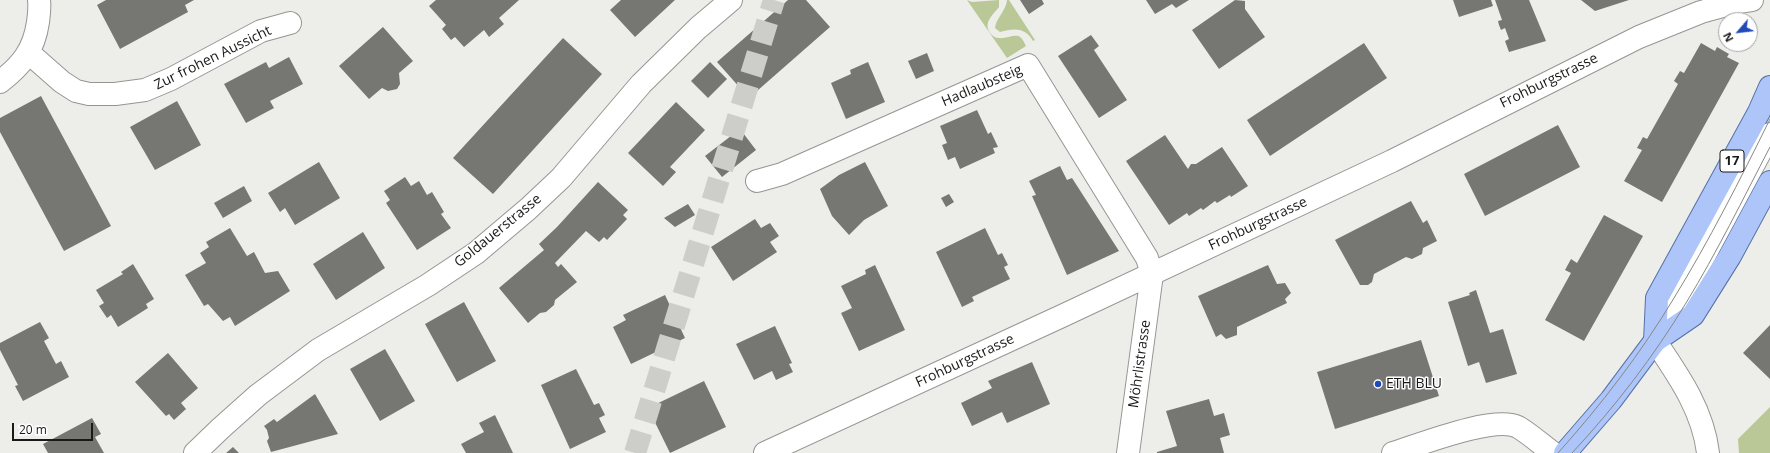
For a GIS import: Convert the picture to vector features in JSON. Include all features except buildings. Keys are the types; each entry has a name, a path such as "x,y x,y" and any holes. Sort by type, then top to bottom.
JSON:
{"main road":[{"name":"17","path":"1655,341 1657,298 1759,112 1770,87"},
{"path":"1565,453 1610,400 1655,341 1694,315 1730,256 1770,182"}],"street":[{"path":"0,82 17,69 29,53 36,36 40,7 39,0"},
{"name":"Goldauerstrasse","path":"195,453 258,395 318,350 428,285 476,253 528,209 561,178 641,84 698,28 731,0"},
{"name":"Frohburgstrasse","path":"765,453 793,447 1152,274 1392,161 1698,6 1752,0"},
{"name":"Zur frohen Aussicht","path":"29,53 62,82 76,91 89,94 115,94 145,90 171,79 261,31 290,23"},
{"name":"Hadlaubsteig","path":"757,180 782,174 1028,65 1144,249 1152,274"},
{"path":"1708,453 1697,411 1680,378 1655,341 1680,301 1770,134"},
{"name":"Möhrlistrasse","path":"1128,453 1152,274"},
{"path":"1393,453 1472,429 1495,424 1517,427 1553,453"}],"green space":[{"path":"967,0 972,2 999,0 999,7 989,19 989,30 996,38 1019,37 1023,40 1026,46 1007,58"},
{"path":"1007,0 1009,0 1035,40 1033,41 1030,36 1023,31 1014,29 1000,32 995,28 997,21 1005,8"},
{"path":"1770,407 1770,453 1739,453 1738,439"}],"tunnel":[{"path":"635,453 774,0"}],"tram line":[{"path":"1558,453 1590,416 1648,339 1712,232 1770,119"},
{"path":"1572,453 1619,399 1674,323 1730,225 1770,147"}],"place":[{"name":"ETH BLU","path":"1378,384"}]}
